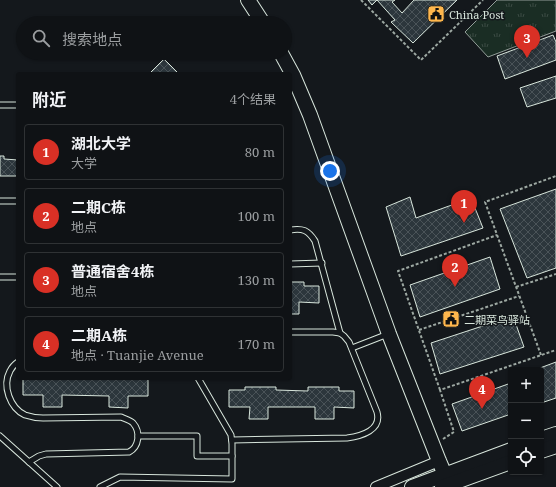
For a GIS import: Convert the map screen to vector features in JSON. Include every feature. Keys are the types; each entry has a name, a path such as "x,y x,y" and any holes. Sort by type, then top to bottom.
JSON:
{"street":[{"path":"248,0 258,16"},
{"path":"285,60 291,72"},
{"path":"292,73 310,115 389,334 432,444 449,483"},
{"path":"544,438 556,434"},
{"path":"544,450 556,446"},
{"path":"449,483 508,452"},
{"path":"376,487 439,461"},
{"path":"412,487 449,483 508,463"}],"lane":[{"path":"0,105 16,105"},
{"path":"0,201 16,201"},
{"path":"232,440 347,438 357,436 371,430 375,426 378,419 378,415 352,348 347,339 340,333 315,241 309,232 301,229 292,230"},
{"path":"292,264 322,263"},
{"path":"0,277 16,277"},
{"path":"292,332 340,333"},
{"path":"352,348 389,334"},
{"path":"16,364 9,372 7,389 9,397 17,410 32,417 43,418 121,417 133,422 137,429 138,436 135,448 128,452 46,454 29,462"},
{"path":"100,487 120,477 232,479 232,440 199,380"},
{"path":"0,436 57,487"},
{"path":"138,436 197,436 196,456 232,456"}],"path":[{"path":"361,0 421,60 483,0"},
{"path":"541,355 485,202 556,176"},
{"path":"432,444 454,432 398,271 497,235"},
{"path":"516,288 556,274"},
{"path":"419,330 519,296"},
{"path":"440,390 556,350"}],"green space":[{"path":"497,0 556,0 556,31 488,57 465,32"}],"building":[{"path":"368,0 377,0 372,5"},
{"path":"377,0 395,0 392,2 402,13 414,0 457,0 413,43 391,22 395,20"},
{"path":"553,35 556,42 556,60 505,79 497,56"},
{"path":"163,60 165,60 177,72 151,72"},
{"path":"556,76 556,98 527,107 520,88"},
{"path":"0,156 4,156 4,159 16,160 16,176 0,176"},
{"path":"556,189 556,268 527,278 500,209"},
{"path":"410,197 416,218 471,198 483,228 401,256 386,207"},
{"path":"490,257 500,289 420,317 410,285"},
{"path":"292,282 304,282 304,286 319,286 319,303 299,302 299,314 292,314"},
{"path":"513,316 524,347 440,374 431,343"},
{"path":"556,362 556,398 544,402 544,367 543,367"},
{"path":"23,380 148,380 148,396 128,396 128,408 109,407 109,396 62,395 62,407 43,407 43,395 23,395"},
{"path":"508,384 508,415 462,431 452,404"},
{"path":"245,387 276,387 276,390 308,391 308,387 339,387 339,391 354,391 354,408 334,407 334,419 315,419 315,407 268,407 268,419 249,419 250,407 229,407 229,390 245,390"}],"place":[{"name":"China Post","path":"436,14"},
{"name":"普通宿舍4栋","path":"527,58"},
{"name":"湖北大学","path":"464,223"},
{"name":"二期C栋","path":"455,287"},
{"name":"二期菜鸟驿站","path":"451,319"},
{"name":"二期A栋","path":"482,409"}]}
